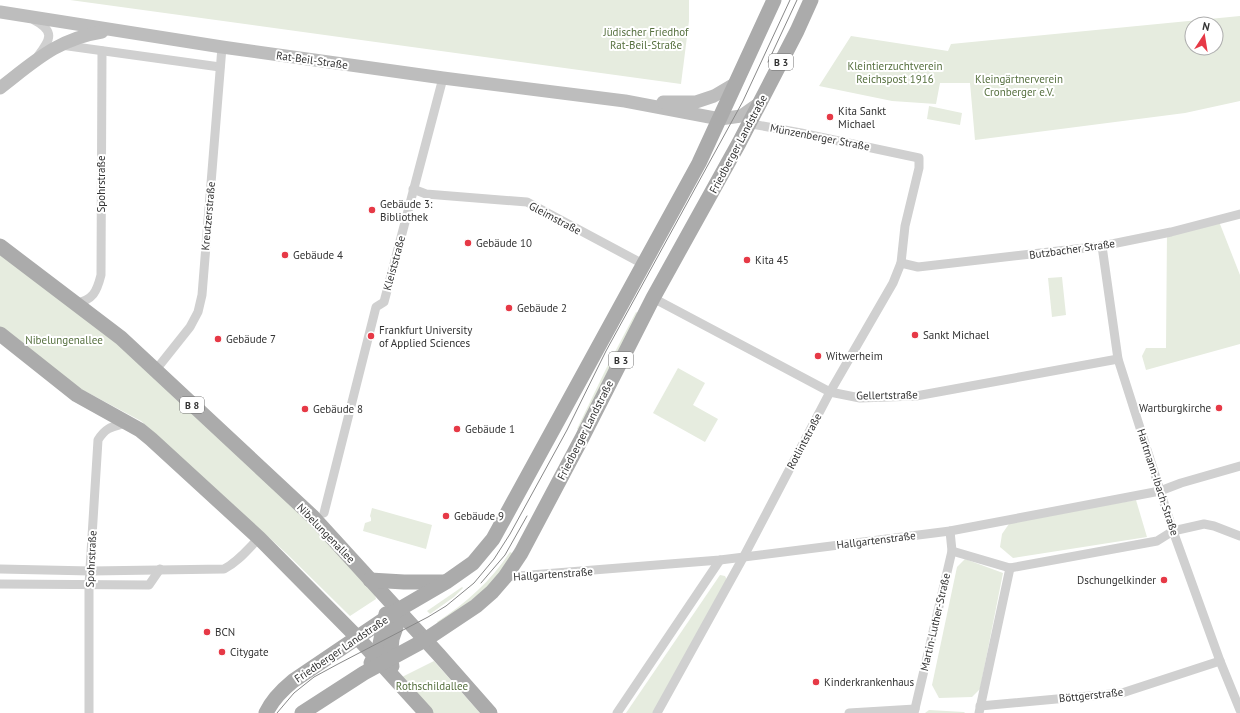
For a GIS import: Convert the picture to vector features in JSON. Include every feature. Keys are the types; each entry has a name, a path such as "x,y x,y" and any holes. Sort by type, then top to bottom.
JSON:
{"main road":[{"name":"Friedberger Landstraße","path":"266,713 282,690 293,681 398,610 446,582 473,563 493,539 699,163 713,118 736,83 774,0"},
{"name":"Friedberger Landstraße","path":"302,713 383,660 425,640 476,606 492,592 505,577 524,546 582,438 653,298 750,124 811,0"},
{"name":"Rat-Beil-Straße","path":"0,12 222,47 443,78 625,101 713,118 741,116 761,102"},
{"path":"0,88 35,60 58,45 77,37 112,30"},
{"name":"Rat-Beil-Straße","path":"625,101 696,102 714,96 736,83"},
{"name":"Nibelungenallee","path":"0,246 121,338 313,517 425,640"},
{"path":"0,334 77,395 140,430 151,439 258,538 358,638 383,660"},
{"path":"370,580 446,582"},
{"path":"388,599 379,649 383,660 394,677 426,713"},
{"path":"383,660 397,624 398,610"},
{"name":"B 8","path":"425,640 490,713"}],"street":[{"path":"27,16 47,29 50,36 48,43 35,60"},
{"path":"58,45 220,67"},
{"name":"Kreutzerstraße","path":"155,371 190,327 198,312 202,295 222,47"},
{"name":"Spohrstraße","path":"75,303 84,302 96,291 101,275 102,51"},
{"name":"Kleiststraße","path":"324,513 376,307 384,302 443,78"},
{"name":"Münzenberger Straße","path":"713,118 801,133 919,158"},
{"name":"Rotlintstraße","path":"659,712 744,556 830,392 893,283 901,263 905,226 919,168 919,158"},
{"name":"Gleimstraße","path":"413,189 426,194 527,202 643,264"},
{"name":"Butzbacher Straße","path":"901,263 918,267 1102,246 1171,232 1240,214"},
{"name":"Hartmann-Ibach-Straße","path":"1102,246 1118,358 1173,531 1220,661 1240,710"},
{"name":"Gellertstraße","path":"653,298 830,392 860,398 916,396 1118,358"},
{"name":"Spohrstraße","path":"89,713 90,584 98,440 109,428 126,423"},
{"name":"Hallgartenstraße","path":"505,577 720,560 950,531 1160,491 1181,483 1240,466"},
{"path":"952,551 1010,568 1157,542 1173,531 1204,524 1214,526 1240,536"},
{"name":"Martin-Luther-Straße","path":"915,711 952,551 950,531"},
{"path":"0,569 224,569 240,559 258,538"},
{"path":"617,713 720,560"},
{"path":"980,709 1010,568"},
{"path":"0,584 150,585 160,569"},
{"name":"Böttgerstraße","path":"980,709 1122,693 1220,661"},
{"path":"849,713 915,711"}],"green space":[{"name":"Jüdischer Friedhof Rat-Beil-Straße","path":"70,0 689,0 689,21 681,84"},
{"name":"Kleingärtnerverein Cronberger e.V.","path":"1240,16 1240,101 1185,113 975,140 970,83 940,83 936,104 892,101 819,86 851,36 948,51 951,44 1184,21 1184,56 1224,56 1224,18"},
{"path":"929,106 962,113 960,125 927,119"},
{"path":"1218,219 1240,275 1240,344 1146,370 1142,356 1146,348 1166,348 1167,232"},
{"name":"Nibelungenallee","path":"0,252 102,330 300,511 374,591 376,599 350,616 286,553 141,421 81,389 0,328"},
{"path":"1062,277 1066,315 1052,317 1048,278"},
{"path":"636,312 640,314 581,432 577,429"},
{"path":"678,368 705,383 693,405 718,419 705,442 653,413"},
{"path":"1136,500 1147,537 1013,558 1000,547 1002,534 1011,521"},
{"path":"372,508 432,525 426,549 363,531 365,523 371,521 370,516"},
{"path":"510,552 514,554 506,567 483,591 439,625 437,622 468,599 486,582 503,563"},
{"path":"965,559 1003,573 980,689 972,697 939,698 932,685 957,567"},
{"path":"720,575 725,576 727,580 653,713 626,713"},
{"path":"462,587 463,588 454,597 430,614 427,611"},
{"name":"Rothschildallee","path":"434,661 480,713 431,713 400,678"},
{"path":"929,710 964,712 965,713 925,713"}],"tram line":[{"path":"277,713 294,693 314,677 446,606 474,583 494,559 510,534 567,430 606,351 743,101 790,0"},
{"path":"768,62 797,0"},
{"path":"481,583 505,555 527,516"}],"place":[{"name":"Kita Sankt Michael","path":"830,117"},
{"name":"Gebäude 3: Bibliothek","path":"372,210"},
{"name":"Gebäude 10","path":"468,243"},
{"name":"Gebäude 4","path":"285,255"},
{"name":"Kita 45","path":"747,260"},
{"name":"Gebäude 2","path":"509,308"},
{"name":"Sankt Michael","path":"915,335"},
{"name":"Frankfurt University of Applied Sciences","path":"371,336"},
{"name":"Gebäude 7","path":"218,339"},
{"name":"Witwerheim","path":"818,356"},
{"name":"Wartburgkirche","path":"1219,408"},
{"name":"Gebäude 8","path":"305,409"},
{"name":"Gebäude 1","path":"457,429"},
{"name":"Gebäude 9","path":"446,516"},
{"name":"Dschungelkinder","path":"1164,580"},
{"name":"BCN","path":"207,632"},
{"name":"Citygate","path":"222,652"},
{"name":"Kinderkrankenhaus","path":"816,682"}],"park label":[{"name":"Kleintierzuchtverein Reichspost 1916","path":"895,72"}]}
